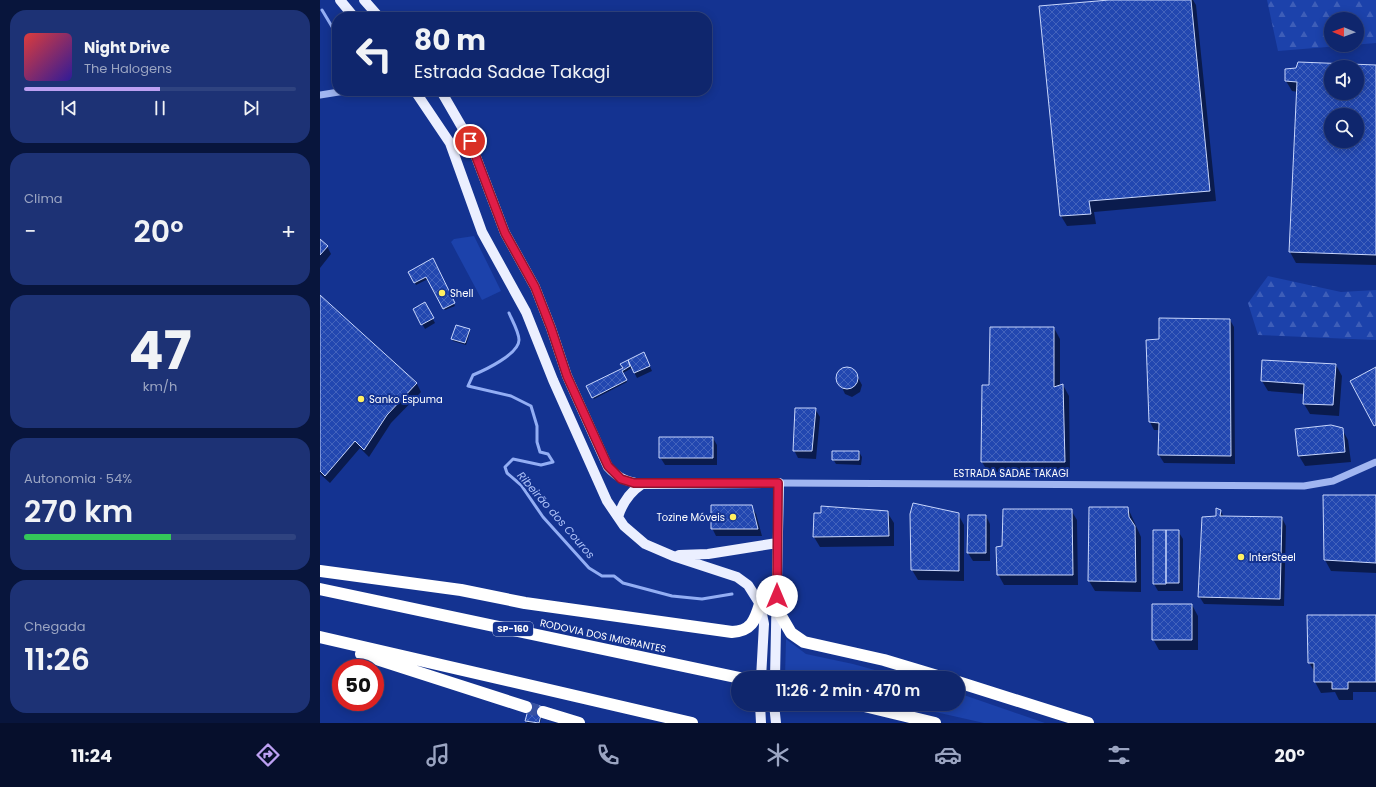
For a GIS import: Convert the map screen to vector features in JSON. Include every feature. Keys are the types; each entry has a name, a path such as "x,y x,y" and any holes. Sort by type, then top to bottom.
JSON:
{"highway":[{"path":"320,571 461,590 525,603 732,632 741,631 752,626 756,619 760,604"},
{"name":"RODOVIA DOS IMIGRANTES","path":"320,589 731,676"},
{"path":"777,610 791,633 804,642 884,660 921,671"},
{"path":"320,638 380,660 526,707"},
{"path":"320,638 692,723"},
{"path":"965,684 1088,723"},
{"path":"885,711 934,723"},
{"path":"543,712 579,723"}],"main road":[{"path":"340,0 350,12"},
{"path":"364,0 375,12"},
{"path":"419,96 450,143 482,232 526,312 553,380 608,501 629,532 640,540 673,556 730,575 744,581 748,585 760,604 764,624 761,671"},
{"name":"ESTRADA SADAE TAKAGI","path":"444,96 470,141 502,227 535,287 567,376 608,466 621,479 642,484 778,483"},
{"path":"775,671 778,483"},
{"path":"618,517 621,507 627,498 633,490 642,484"},
{"path":"673,556 708,554 778,543"},
{"path":"760,711 761,723"},
{"path":"775,711 776,723"}],"street":[{"path":"320,95 332,93"},
{"name":"ESTRADA SADAE TAKAGI","path":"778,483 1304,486 1332,481 1376,462"}],"green space":[{"path":"1267,0 1376,0 1376,43 1364,44 1364,12 1324,12 1324,47 1278,51"},
{"path":"474,236 501,291 482,300 451,242 454,239"},
{"path":"1268,276 1341,292 1376,290 1376,340 1258,335 1248,303"},
{"path":"786,639 806,654 878,671 785,671"},
{"path":"965,695 1045,723 984,723 931,711 965,711"}],"building":[{"path":"1109,0 1191,0 1210,191 1089,201 1091,214 1060,216 1039,6"},
{"path":"1298,62 1324,63 1324,100 1364,100 1364,65 1376,65 1376,255 1289,252 1297,82 1285,81 1285,69 1296,68"},
{"path":"320,239 328,246 320,255"},
{"name":"Shell","path":"433,258 455,303 443,309 426,277 414,283 408,272"},
{"name":"Sanko Espuma","path":"320,295 417,383 387,415 364,450 355,441 325,476 320,471"},
{"path":"425,302 434,318 421,325 413,309"},
{"path":"1159,318 1230,319 1231,456 1158,455 1159,423 1149,422 1146,340 1159,339"},
{"name":"Shell","path":"456,325 470,329 465,343 451,339"},
{"path":"990,327 1054,327 1054,387 1063,384 1065,462 981,462 982,385 989,385"},
{"path":"644,352 650,366 634,373 628,360"},
{"path":"628,360 630,366 622,371 627,380 592,398 586,386 623,368 620,364"},
{"path":"1262,360 1336,364 1333,405 1303,404 1304,384 1261,381"},
{"path":"847,367 855,370 858,378 855,386 847,389 839,386 836,378 839,370"},
{"path":"1376,367 1376,425 1374,426 1350,381"},
{"path":"795,408 816,408 812,451 793,451"},
{"path":"1331,425 1343,428 1345,452 1298,456 1295,429"},
{"path":"659,437 713,437 713,458 659,458"},
{"path":"832,451 859,451 859,460 832,460"},
{"path":"1323,495 1376,495 1376,563 1324,560"},
{"path":"913,503 959,513 959,571 911,570 910,514"},
{"name":"Tozine Móveis","path":"711,505 752,505 758,529 711,529"},
{"path":"821,506 888,511 889,536 813,537 814,513 821,513"},
{"path":"1089,507 1128,507 1129,517 1135,526 1136,582 1088,581"},
{"name":"InterSteel","path":"1216,508 1221,510 1220,516 1282,517 1280,599 1198,597 1202,517 1216,516"},
{"path":"1003,509 1072,509 1073,575 997,575 996,547 1002,546"},
{"path":"968,515 986,515 986,553 967,553"},
{"path":"1153,530 1166,530 1166,584 1153,584"},
{"path":"1166,530 1179,530 1179,583 1166,583"},
{"path":"1152,604 1192,604 1192,640 1152,640"},
{"path":"1307,615 1376,615 1376,682 1348,682 1348,689 1332,689 1332,682 1314,682 1314,663 1308,663"},
{"path":"530,703 543,707 539,723 525,721"}],"waterway":[{"name":"Ribeirão dos Couros","path":"322,10 332,27"},
{"name":"Ribeirão dos Couros","path":"509,313 518,333 518,345 508,356 473,375 468,386 511,396 531,406 537,426 537,442 540,452 548,454 553,462 541,465 513,459 505,467 507,473 521,485 543,517 589,568 602,576 614,576 623,583 672,596 702,599 732,594"}],"tunnel":[{"path":"526,707 543,712"}],"place":[{"name":"Shell","path":"442,293"},
{"name":"Sanko Espuma","path":"361,399"},
{"name":"Tozine Móveis","path":"733,517"},
{"name":"InterSteel","path":"1241,557"}],"route":[{"path":"470,141 505,233 535,287 567,376 608,466 621,479 642,484 778,483 777,596"}]}
